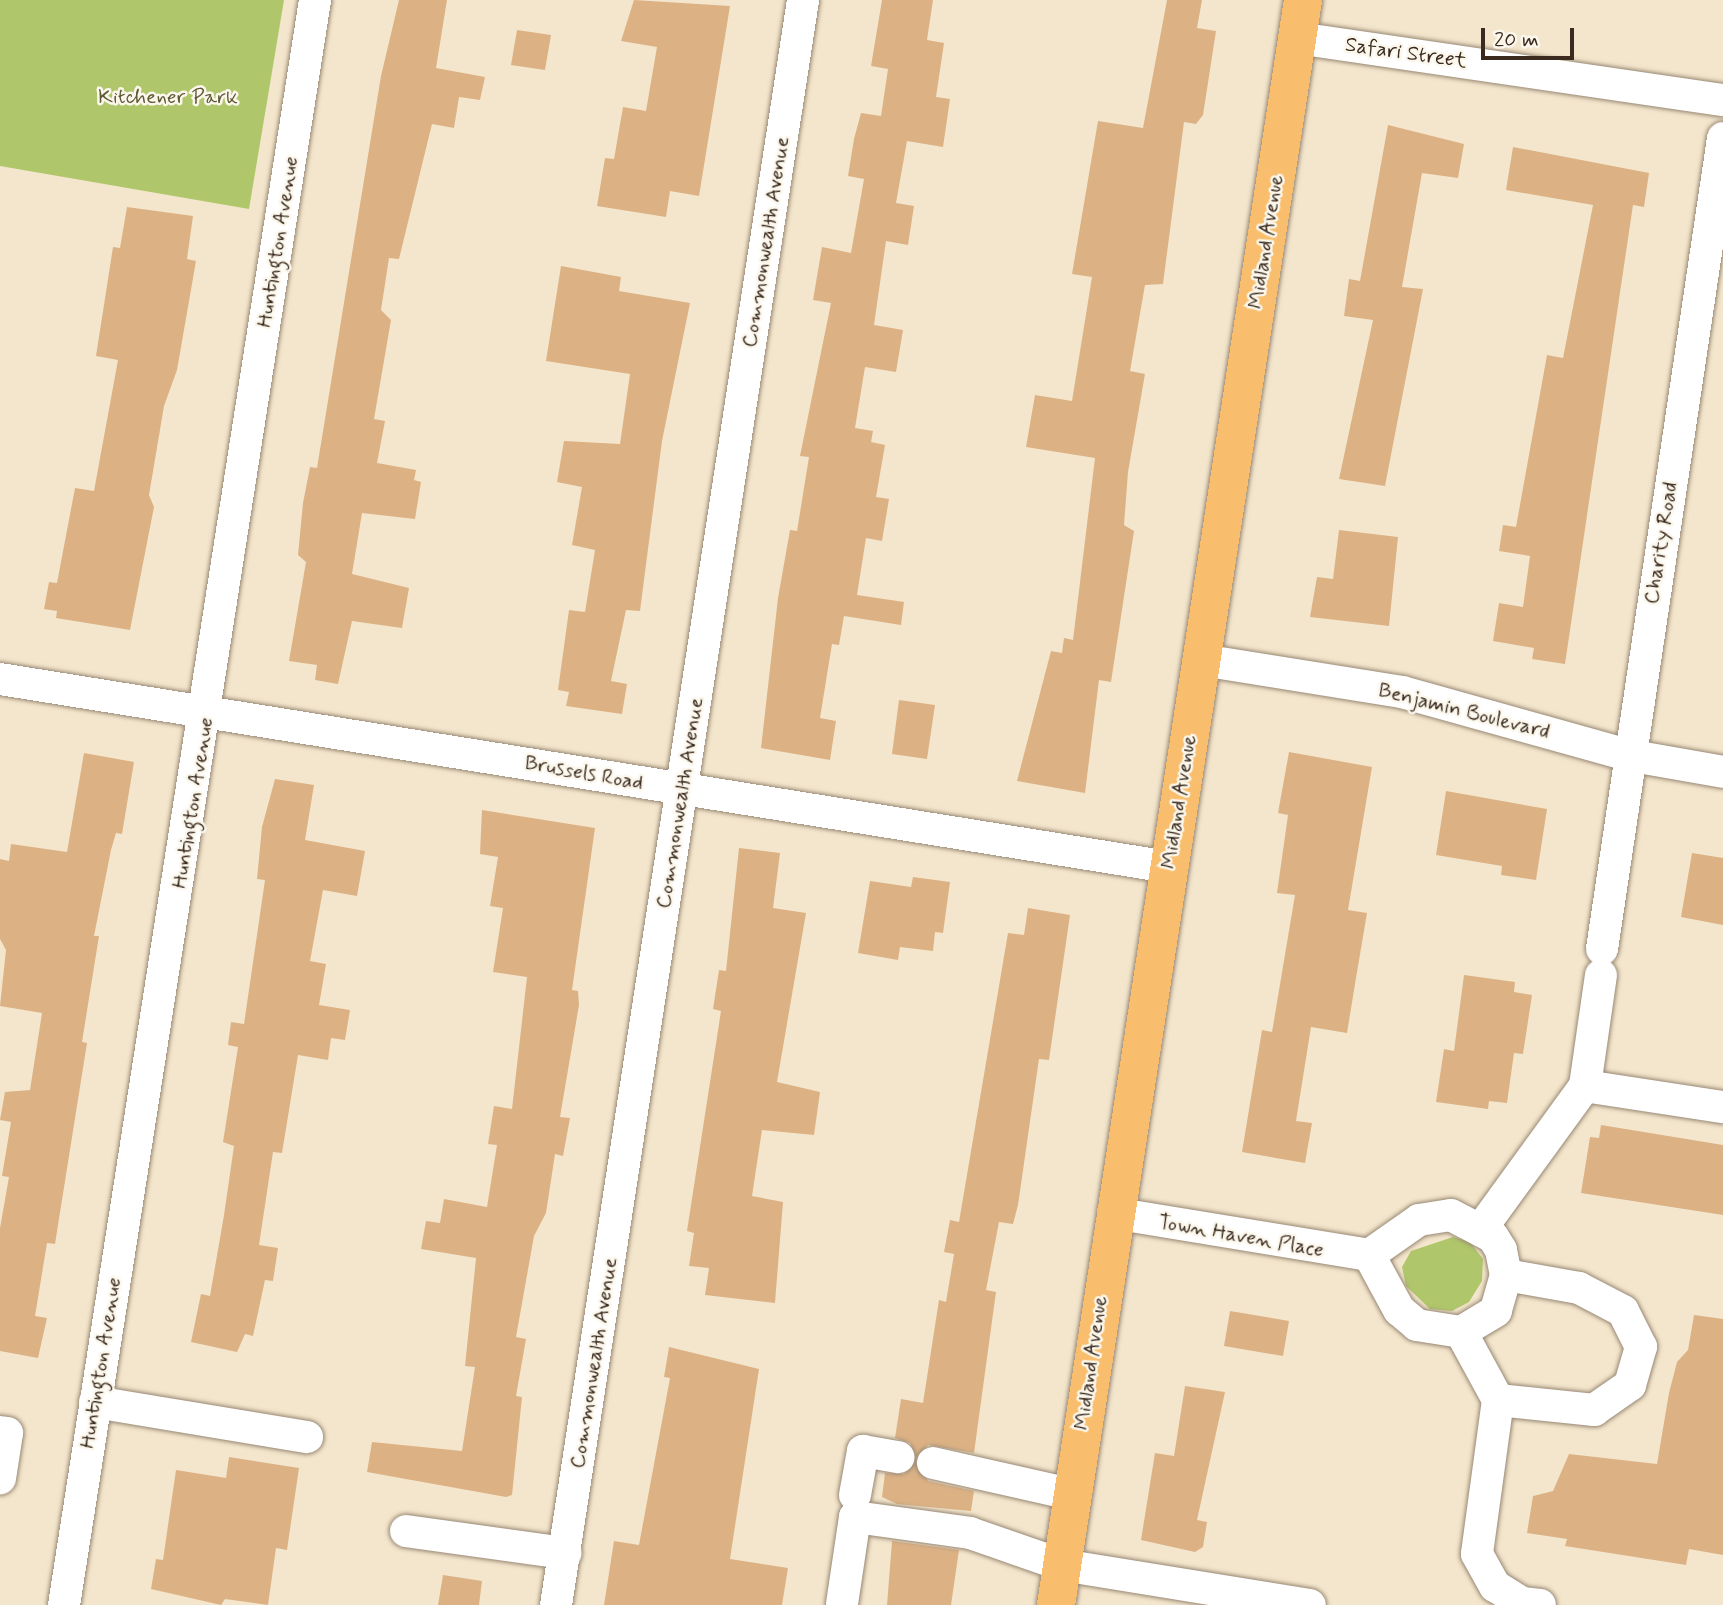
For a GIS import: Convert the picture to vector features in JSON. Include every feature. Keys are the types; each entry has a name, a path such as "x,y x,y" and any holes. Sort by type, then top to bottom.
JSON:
{"main road":[{"name":"Midland Avenue","path":"1056,1605 1113,1213 1202,660 1303,0"}],"street":[{"name":"Huntington Avenue","path":"64,1605 209,710 315,0"},
{"name":"Commonwealth Avenue","path":"556,1605 684,790 803,0"},
{"name":"Safari Street","path":"1297,38 1723,100"},
{"name":"Charity Road","path":"1586,1086 1627,755 1723,138"},
{"name":"Benjamin Boulevard","path":"1202,660 1402,692 1627,755 1723,772"},
{"name":"Brussels Road","path":"0,679 209,710 684,790 1169,867"},
{"path":"1481,1229 1586,1086 1723,1107"},
{"name":"Town Haven Place","path":"1113,1213 1369,1255"},
{"path":"1433,1215 1468,1220 1481,1229 1501,1250 1506,1275 1496,1311 1461,1332 1436,1332 1399,1310 1369,1255 1433,1215"},
{"path":"1498,1400 1594,1410 1629,1385 1641,1346 1623,1311 1579,1288 1506,1275"},
{"path":"1461,1332 1498,1400 1477,1554 1496,1586 1522,1603 1540,1605"},
{"path":"95,1402 307,1437"},
{"path":"0,1432 6,1433 0,1478"},
{"path":"855,1495 863,1451 898,1457"},
{"path":"933,1463 1071,1494"},
{"path":"842,1604 855,1517 970,1533 1062,1565 1310,1605"},
{"path":"406,1531 565,1553"}],"green space":[{"name":"Kitchener Park","path":"0,0 284,0 249,209 0,166"},
{"path":"1453,1237 1470,1242 1483,1259 1482,1281 1469,1302 1452,1311 1430,1309 1406,1286 1402,1267 1411,1251"}],"building":[{"path":"399,0 447,0 436,68 485,77 480,100 459,97 454,128 432,124 399,259 389,258 381,310 391,320 374,419 385,421 377,463 416,470 414,480 421,482 415,519 362,513 352,574 409,588 402,628 352,621 338,684 315,680 317,665 289,661 306,562 298,555 303,503 310,467 317,468 381,76"},
{"path":"634,0 730,6 699,196 670,191 666,217 597,206 605,158 614,159 623,107 646,111 657,47 621,41"},
{"path":"882,0 933,0 927,40 944,43 936,97 950,99 943,147 907,141 896,203 914,206 908,245 886,241 874,325 903,330 896,372 865,367 855,428 873,431 871,442 885,445 876,497 889,499 882,541 866,538 857,595 904,602 901,625 844,616 839,645 832,644 820,718 836,721 830,760 761,748 778,598 790,530 797,531 809,457 800,456 831,303 813,300 822,247 851,253 864,179 848,176 854,139 861,113 881,116 888,69 871,66"},
{"path":"1167,0 1202,0 1197,28 1216,31 1203,115 1196,124 1184,122 1163,284 1145,285 1130,371 1145,374 1128,472 1124,525 1134,531 1111,682 1099,680 1085,793 1017,781 1051,651 1062,653 1064,638 1073,640 1095,458 1026,447 1035,395 1072,401 1092,277 1072,274 1098,121 1143,128"},
{"path":"517,30 551,35 545,70 511,65"},
{"path":"1388,125 1464,144 1458,178 1422,173 1402,287 1423,289 1385,486 1339,479 1373,320 1344,316 1349,279 1360,281"},
{"path":"1513,147 1649,173 1644,207 1633,205 1565,664 1532,659 1534,648 1493,641 1499,603 1523,607 1530,556 1499,551 1503,525 1516,527 1547,355 1563,358 1593,205 1506,190"},
{"path":"127,207 193,216 187,259 196,261 177,370 164,406 149,495 154,507 130,630 56,618 57,611 44,609 49,582 57,583 75,488 94,491 118,360 96,356 113,247 120,248"},
{"path":"561,266 621,277 619,291 690,303 662,441 640,611 626,610 611,681 627,684 622,714 566,706 569,692 558,690 569,610 585,612 595,550 572,545 582,487 557,482 564,441 620,444 630,374 546,361"},
{"path":"1339,530 1398,537 1389,626 1310,617 1317,577 1333,579"},
{"path":"899,700 935,705 927,759 892,754"},
{"path":"1289,752 1372,767 1348,910 1367,913 1347,1033 1311,1027 1296,1121 1312,1123 1305,1163 1242,1152 1262,1030 1272,1032 1295,895 1277,893 1288,815 1278,813"},
{"path":"84,753 134,762 122,834 116,833 111,850 94,936 99,936 82,1042 87,1043 55,1244 47,1243 35,1316 47,1318 38,1358 0,1351 0,1228 9,1177 2,1176 11,1122 0,1120 5,1092 30,1090 42,1013 0,1006 6,950 0,939 0,859 9,861 11,844 67,852"},
{"path":"275,779 314,785 305,840 365,851 357,896 323,890 310,961 326,964 319,1005 350,1010 345,1040 331,1038 328,1060 298,1055 282,1153 273,1152 259,1245 278,1248 273,1281 265,1280 253,1336 245,1334 237,1352 191,1342 201,1294 210,1296 224,1215 234,1146 223,1142 238,1047 228,1045 231,1022 244,1024 265,880 257,879 262,827"},
{"path":"1446,791 1547,809 1536,880 1501,875 1502,866 1436,855"},
{"path":"482,810 595,828 572,990 578,991 579,1005 560,1117 570,1118 563,1156 555,1154 546,1213 534,1236 516,1337 526,1339 516,1396 522,1397 512,1495 506,1497 367,1472 372,1442 462,1451 475,1367 465,1366 476,1258 421,1249 426,1221 440,1223 444,1199 487,1207 497,1145 488,1144 494,1106 512,1109 527,977 493,972 503,908 490,906 498,857 480,854"},
{"path":"739,848 780,853 773,908 806,913 777,1082 820,1092 814,1135 762,1130 752,1196 783,1202 775,1303 705,1295 709,1268 689,1266 694,1233 687,1231 721,1011 713,1009 719,970 726,971"},
{"path":"1692,853 1723,858 1723,925 1681,917"},
{"path":"913,877 950,882 943,933 935,932 933,951 900,947 898,960 858,953 870,881 911,887"},
{"path":"1028,908 1070,915 1049,1060 1039,1059 1018,1205 1013,1224 999,1222 986,1290 996,1292 974,1453 928,1445 916,1457 910,1443 895,1438 901,1399 923,1403 939,1300 946,1302 954,1254 944,1252 950,1220 959,1222 1008,933 1024,935"},
{"path":"1464,975 1515,982 1514,992 1532,995 1523,1054 1514,1053 1507,1103 1489,1101 1488,1109 1436,1102 1444,1049 1454,1051"},
{"path":"1601,1125 1723,1145 1723,1215 1581,1193 1590,1137 1599,1138"},
{"path":"1230,1311 1289,1321 1283,1356 1224,1346"},
{"path":"1694,1315 1723,1319 1723,1555 1689,1549 1686,1565 1565,1546 1567,1539 1527,1533 1533,1496 1553,1491 1569,1454 1657,1464 1669,1393 1677,1362 1688,1350"},
{"path":"669,1347 759,1369 730,1559 788,1568 782,1605 604,1605 614,1541 639,1545 670,1378 664,1377"},
{"path":"1185,1386 1225,1392 1197,1520 1207,1522 1203,1547 1195,1552 1141,1540 1155,1453 1174,1456"},
{"path":"229,1457 299,1468 287,1550 276,1548 268,1605 225,1599 221,1605 151,1589 156,1559 163,1560 176,1470 226,1478"},
{"path":"915,1462 928,1481 974,1491 971,1511 897,1504 882,1497 885,1473 904,1474"},
{"path":"892,1541 959,1550 951,1605 887,1605"},
{"path":"443,1575 482,1581 479,1605 438,1605"}]}
